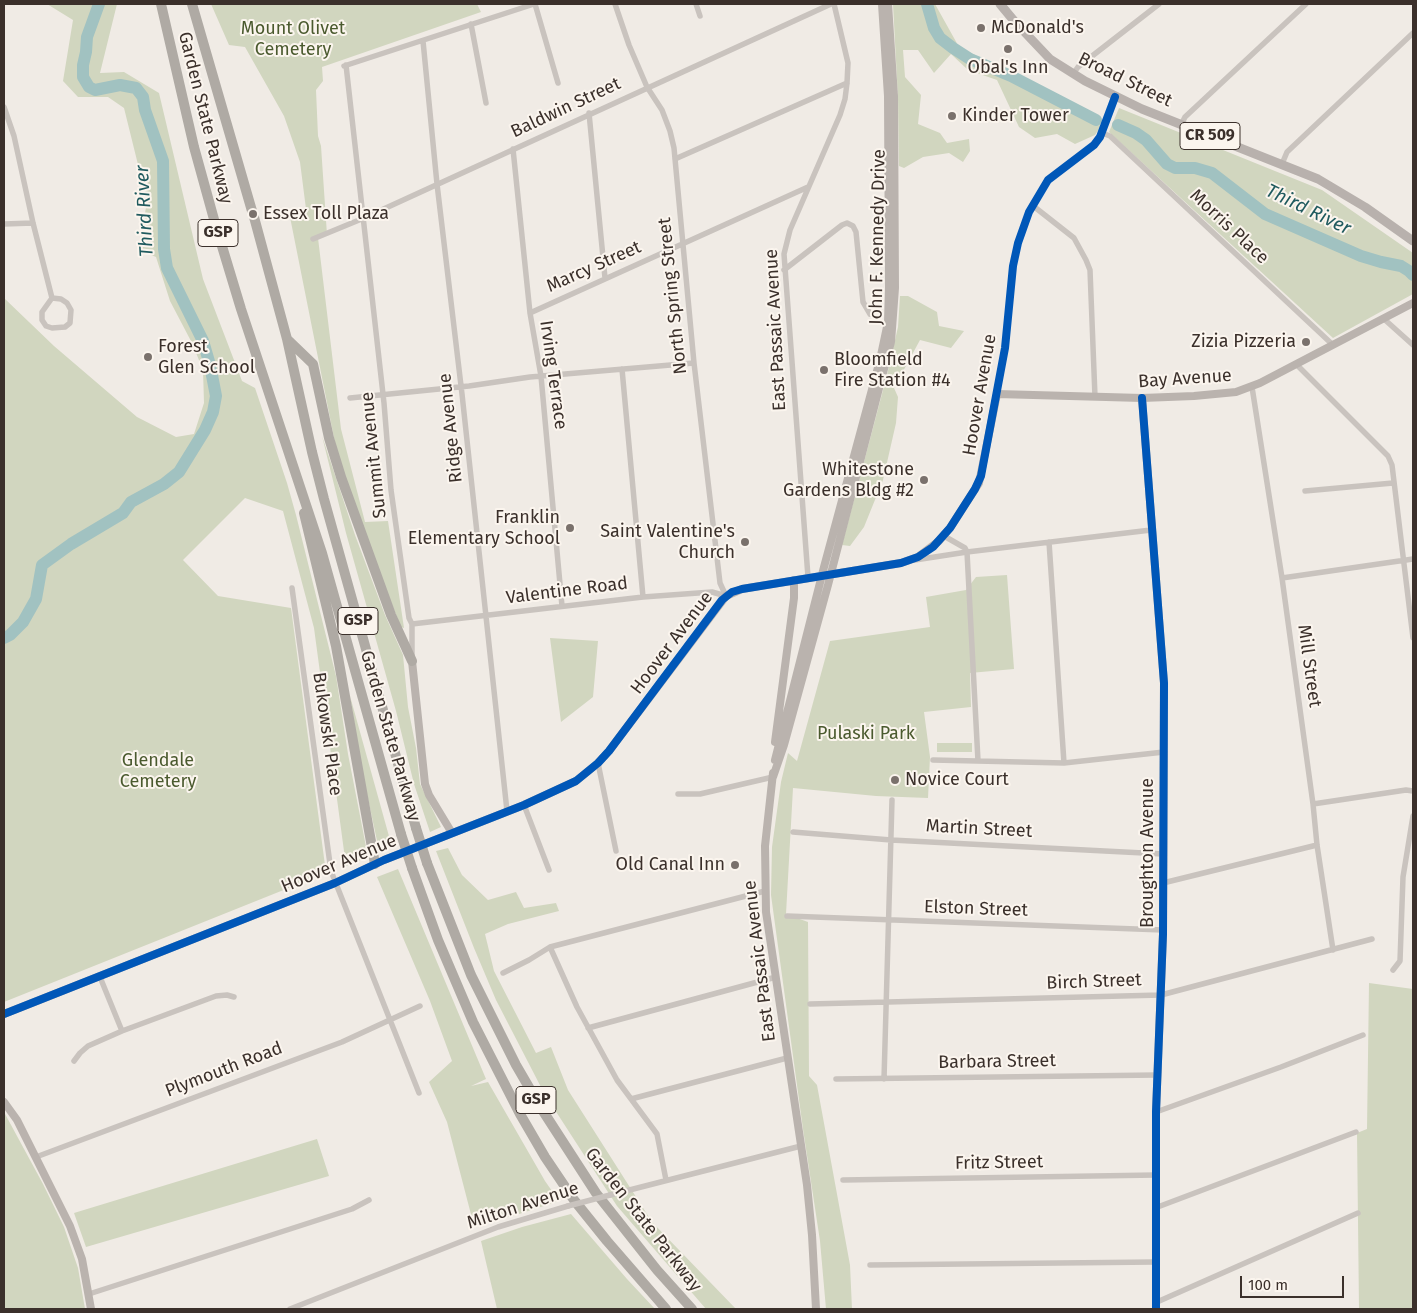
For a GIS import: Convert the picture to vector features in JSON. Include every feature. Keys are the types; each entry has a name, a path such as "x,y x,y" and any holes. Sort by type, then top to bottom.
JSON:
{"highway":[{"name":"Garden State Parkway","path":"161,4 194,147 215,223 322,553 401,834 442,948 470,1014 520,1114 546,1157 574,1200 666,1309"},
{"name":"Garden State Parkway","path":"192,4 287,339 324,500 427,863 471,975 516,1065 541,1108 596,1193 692,1309"},
{"path":"287,339 313,364 329,438 341,477 388,605 412,661"},
{"path":"290,459 336,646 375,864"}],"main road":[{"name":"Broad Street","path":"1000,4 1050,59 1073,74 1115,97 1282,164 1332,187 1413,241"}],"street":[{"path":"423,41 534,4 558,83"},
{"name":"North Spring Street","path":"615,4 629,45 647,87 662,110 670,131 675,159 694,363 720,583 726,596"},
{"path":"696,4 700,16"},
{"name":"Baldwin Street","path":"314,239 364,218 589,113 832,4"},
{"name":"East Passaic Avenue","path":"808,578 784,270 786,242 840,115 848,83 846,54 832,4"},
{"name":"John F. Kennedy Drive","path":"826,574 883,350 888,322 888,96 882,4"},
{"name":"John F. Kennedy Drive","path":"773,777 778,745 887,362 894,323 894,96 888,4"},
{"path":"1073,74 1078,67 1158,4"},
{"path":"1181,125 1185,117 1306,4"},
{"path":"471,24 486,103"},
{"path":"1282,164 1287,152 1413,33"},
{"name":"Summit Avenue","path":"423,41 345,65 364,218 383,394 391,490 409,618 412,624 412,661 425,784 429,795 452,834"},
{"name":"Ridge Avenue","path":"423,41 437,184 487,616 507,811"},
{"path":"675,159 848,83"},
{"name":"Hoover Avenue","path":"4,1014 335,883 375,864 565,787 585,775 598,764 726,596 742,589 901,563 926,552 944,536 979,483 997,394 1013,266 1032,205 1048,180 1094,144 1102,133 1115,97"},
{"path":"4,106 14,136 32,223 52,298"},
{"path":"589,113 605,278"},
{"name":"Morris Place","path":"1102,133 1110,136 1333,345"},
{"name":"Irving Terrace","path":"513,149 530,313 541,376 562,606"},
{"name":"Marcy Street","path":"530,313 808,187"},
{"path":"1032,205 1074,238 1090,270 1095,397"},
{"path":"4,224 32,223"},
{"path":"784,270 842,225 847,223 853,226 856,232 863,302 870,314"},
{"path":"52,298 61,299 67,303 71,310 70,323 65,327 52,328 46,326 42,320 42,312 52,298"},
{"name":"Bay Avenue","path":"997,394 1142,398 1226,393 1252,387 1413,302"},
{"path":"1384,319 1413,346"},
{"path":"350,398 541,376 694,363"},
{"path":"1296,364 1388,456 1392,465 1413,638"},
{"path":"622,369 643,597"},
{"name":"Mill Street","path":"1252,387 1282,578 1317,845 1333,950"},
{"name":"Broughton Avenue","path":"1142,398 1164,682 1163,930 1156,1112 1155,1262 1157,1305"},
{"path":"1304,491 1393,483"},
{"path":"901,563 967,552 1151,530"},
{"path":"944,536 965,548 967,552 978,761"},
{"path":"1049,542 1064,763"},
{"path":"1282,578 1413,559"},
{"name":"East Passaic Avenue","path":"794,580 794,598 774,744 773,777 765,846 765,891 766,912 801,1146 812,1235 816,1309"},
{"name":"Bukowski Place","path":"292,588 331,871 419,1093"},
{"name":"Valentine Road","path":"412,624 643,597 712,592 726,596"},
{"path":"934,760 1064,763 1164,752"},
{"path":"598,764 616,851"},
{"path":"678,794 700,794 773,777"},
{"path":"1313,804 1406,790 1413,791"},
{"path":"884,1079 892,800"},
{"path":"524,805 549,870"},
{"path":"1393,970 1400,961 1403,877 1413,816"},
{"name":"Martin Street","path":"792,832 891,840 1163,854"},
{"path":"1163,883 1317,845"},
{"path":"503,973 529,960 550,946 765,891"},
{"name":"Elston Street","path":"787,916 1163,930"},
{"name":"Birch Street","path":"810,1004 1161,995 1372,939"},
{"path":"550,946 577,1007 617,1080 658,1134 666,1180"},
{"path":"100,977 122,1031"},
{"path":"588,1028 776,977"},
{"path":"74,1061 88,1046 122,1031 216,996 234,997"},
{"name":"Plymouth Road","path":"36,1157 342,1042 420,1006"},
{"path":"1156,1112 1281,1067 1363,1034"},
{"path":"631,1099 787,1058"},
{"name":"Barbara Street","path":"836,1079 1157,1075"},
{"path":"4,1102 17,1120 70,1226 82,1259 91,1309"},
{"path":"1156,1208 1356,1132"},
{"name":"Milton Avenue","path":"290,1309 498,1227 568,1206 801,1146"},
{"name":"Fritz Street","path":"843,1180 1156,1175"},
{"path":"89,1294 352,1209 369,1200"},
{"path":"1157,1305 1358,1213"},
{"path":"870,1264 1155,1262"}],"green space":[{"name":"Glendale Cemetery","path":"47,4 117,4 100,73 124,72 159,93 203,279 242,381 255,388 296,515 336,676 348,754 368,857 346,866 314,628 283,511 245,498 183,560 218,596 291,608 326,873 4,1002 4,298 54,346 137,417 176,437 194,434 204,403 203,370 192,343 170,301 156,257 139,250 147,201 124,108 108,97 78,97 63,81 73,20"},
{"name":"Mount Olivet Cemetery","path":"211,4 477,4 481,12 322,67 323,81 316,90 327,235 318,238 341,429 365,522 388,521 404,628 401,627 368,545 340,468 289,212 306,209 300,162 284,116 245,47 229,45"},
{"path":"893,4 935,4 959,47 1093,114 1101,126 1095,135 1075,144 1057,134 1035,138 1019,127 997,80 968,70 951,54 934,73 918,50 903,50 905,77 921,95 918,124 940,133 947,143 969,139 970,151 963,162 949,153 923,157 904,168 899,166 898,98"},
{"path":"1119,108 1322,190 1413,253 1413,294 1333,338 1109,132"},
{"path":"900,296 908,296 937,312 939,326 964,331 951,348 920,340 894,388 898,397 896,423 883,480 864,527 850,546 842,545 887,375 898,327"},
{"path":"322,436 355,535 385,615 403,655 408,707 416,748 420,784 441,827 430,832 414,784 396,711 346,533"},
{"name":"Pulaski Park","path":"1007,575 1014,669 970,673 971,707 924,712 930,757 928,798 876,796 793,788 786,914 808,922 809,1076 817,1085 850,1265 852,1309 826,1309 820,1241 771,895 772,847 781,782 788,753 797,761 830,641 930,627 926,597 966,590 976,577"},
{"path":"550,638 598,641 593,697 561,722"},
{"path":"350,696 392,847 379,850 361,766"},
{"path":"937,743 972,743 972,752 937,752"},
{"path":"448,848 462,875 488,900 516,892 524,908 556,903 559,911 508,924 485,934 494,971 536,1053 551,1047 568,1090 652,1222 736,1309 706,1309 617,1206 544,1093 496,1000 436,851"},
{"path":"398,869 486,1079 471,1086 488,1082 545,1181 559,1201 474,1226 447,1122 429,1082 452,1061 430,1001 377,877"},
{"path":"1369,983 1413,989 1413,1309 1359,1309 1357,1133 1367,1129"},
{"path":"4,1112 64,1227 78,1268 85,1309 4,1309"},
{"path":"317,1139 329,1176 86,1247 74,1213"},
{"path":"571,1214 655,1309 497,1309 481,1241 522,1227"}],"waterway":[{"name":"Third River","path":"4,638 10,635 23,622 36,599 42,565 71,544 123,513 131,502 164,484 179,472 205,430 213,412 216,396 203,341 167,268 164,249 163,161 145,110 143,97 136,88 120,85 95,90 89,87 83,77 87,37 99,4"},
{"name":"Third River","path":"927,4 934,28 940,38 953,48 970,59 1011,76 1096,120"},
{"name":"Third River","path":"1118,125 1146,140 1167,164 1175,168 1195,168 1212,173 1265,214 1361,256 1401,266 1413,275"}],"cycle path":[{"path":"4,1014 335,883 384,860 524,805 576,781 609,751 722,600 732,592 901,563 918,557 933,547 950,528 975,489 981,476 1005,348 1013,266 1018,243 1029,212 1048,180 1094,145 1100,137 1115,97"},
{"path":"1142,398 1164,683 1163,934 1156,1112 1156,1309"}],"place":[{"name":"McDonald's","path":"981,28"},
{"name":"Obal's Inn","path":"1008,49"},
{"name":"Kinder Tower","path":"952,116"},
{"name":"Essex Toll Plaza","path":"253,214"},
{"name":"Zizia Pizzeria","path":"1306,342"},
{"name":"Forest Glen School","path":"148,357"},
{"name":"Bloomfield Fire Station #4","path":"824,370"},
{"name":"Whitestone Gardens Bldg #2","path":"924,480"},
{"name":"Franklin Elementary School","path":"570,528"},
{"name":"Saint Valentine's Church","path":"745,542"},
{"name":"Novice Court","path":"895,780"},
{"name":"Old Canal Inn","path":"735,865"}]}
